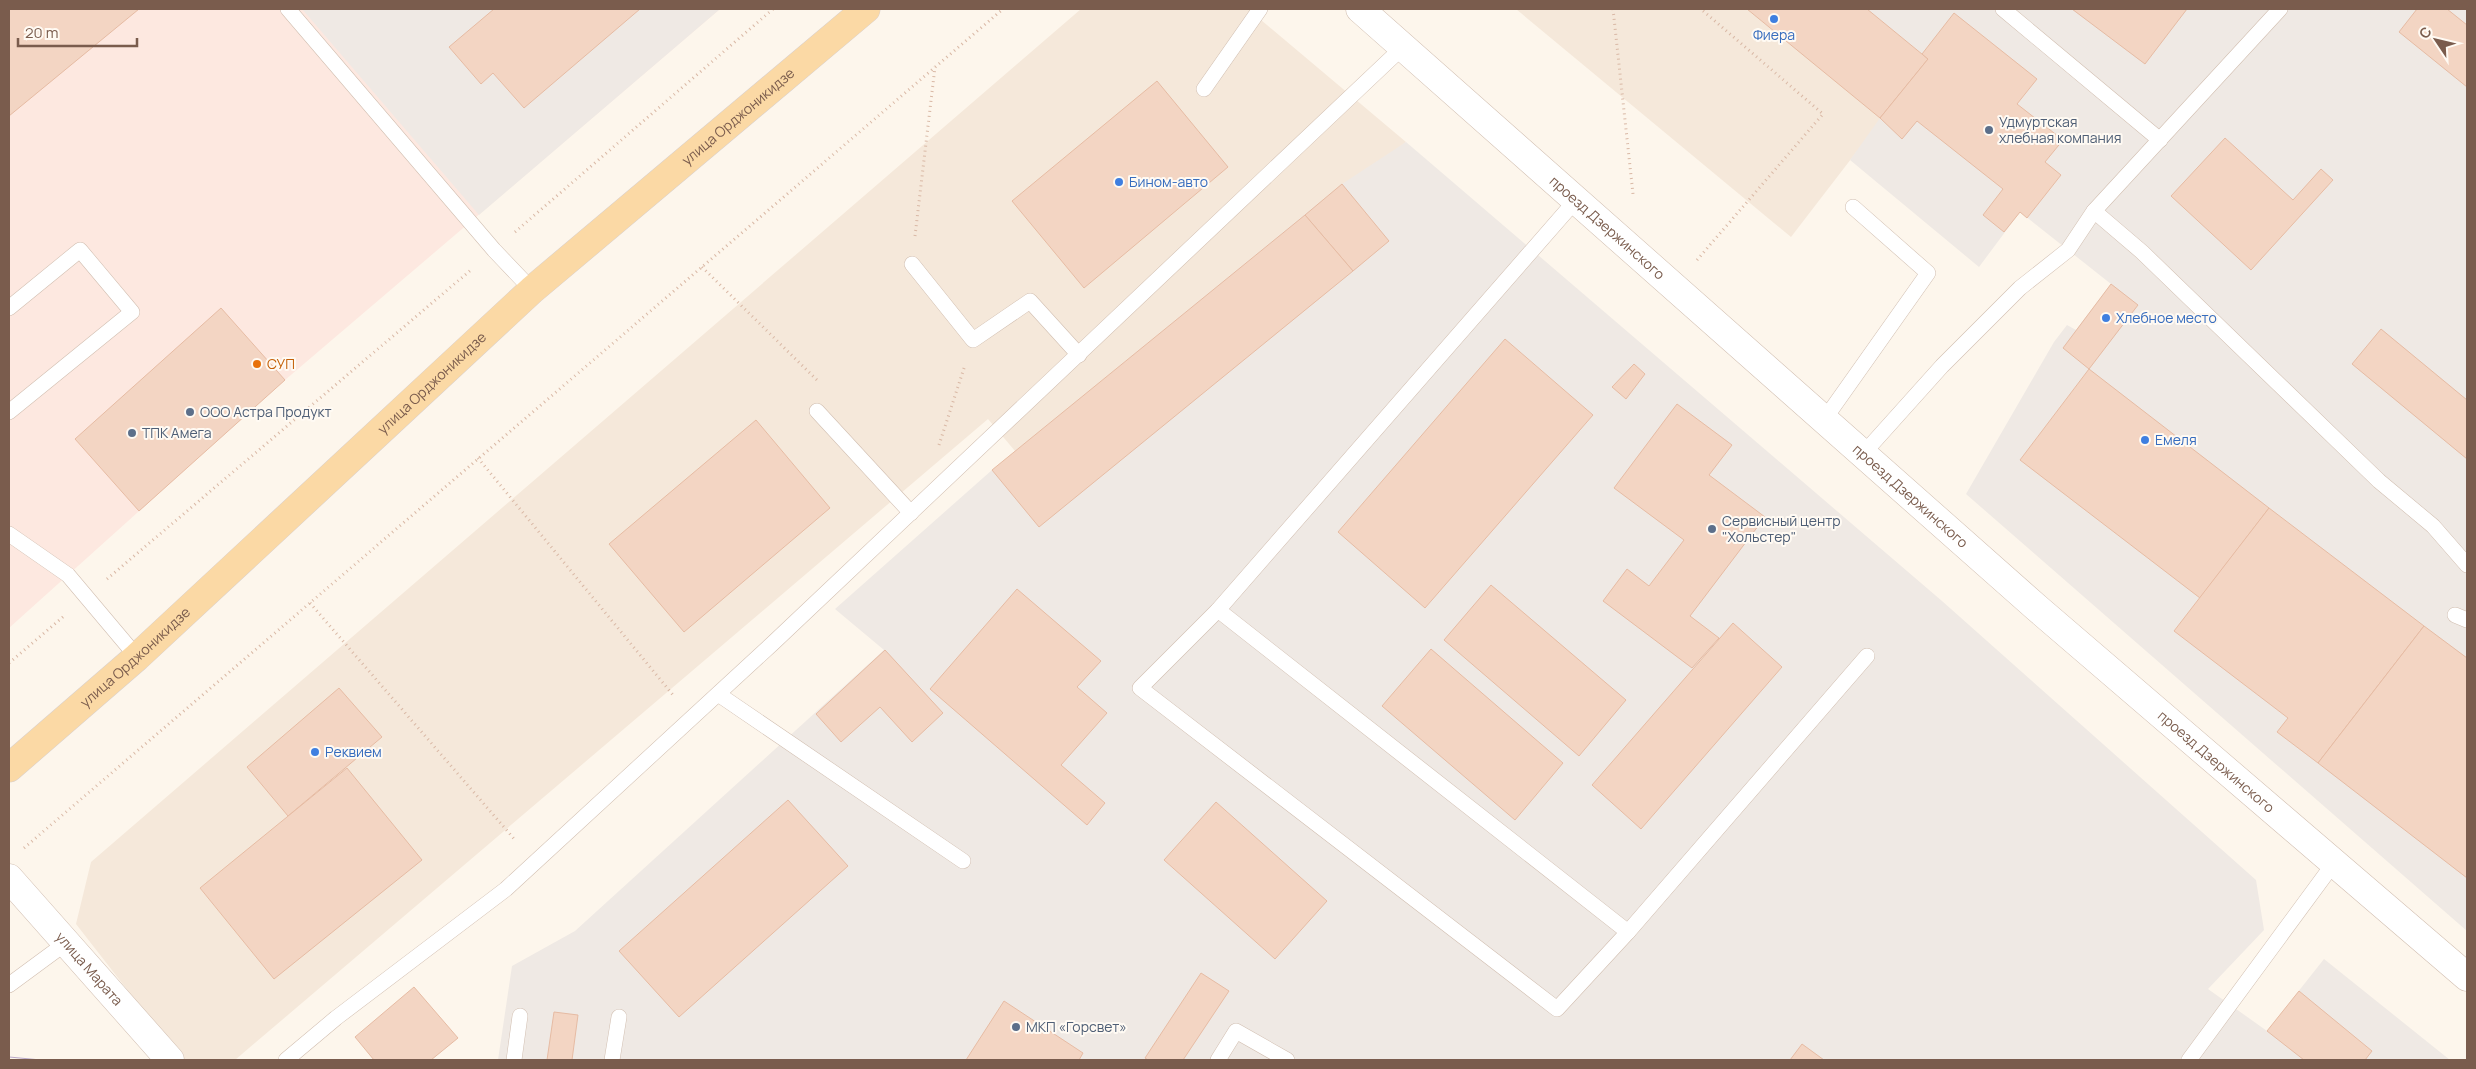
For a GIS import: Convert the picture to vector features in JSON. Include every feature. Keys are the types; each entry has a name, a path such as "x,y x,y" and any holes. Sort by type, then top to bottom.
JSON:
{"main road":[{"name":"улица Орджоникидзе","path":"9,768 137,657 532,290 866,9"}],"street":[{"name":"проезд Дзержинского","path":"1360,9 2037,608 2467,977"},
{"name":"улица Марата","path":"12,866 66,943 170,1060"}],"lane":[{"path":"288,9 494,250 532,290"},
{"path":"1204,90 1260,9"},
{"path":"2003,9 2160,140"},
{"path":"1863,454 1942,366 2020,288 2068,250 2094,211 2280,9"},
{"path":"286,1060 336,1018 506,888 535,862 911,513 1403,47"},
{"path":"1576,200 1218,610 1140,688 1557,1008 1628,932 1867,656"},
{"path":"1824,420 1928,273 1854,208"},
{"path":"2094,211 2142,252 2379,481 2433,526 2467,565"},
{"path":"9,308 80,250 132,312 9,412"},
{"path":"912,264 973,340 1030,301 1079,355"},
{"path":"817,411 911,513"},
{"path":"9,534 68,575 137,657"},
{"path":"1218,610 1628,932"},
{"path":"718,694 963,861"},
{"path":"2189,1060 2334,863"},
{"path":"9,986 66,943"},
{"path":"514,1060 520,1016"},
{"path":"612,1060 619,1016"},
{"path":"1218,1060 1236,1031 1287,1060"}],"path":[{"path":"9,663 494,250 773,9"},
{"path":"12,866 310,603 1003,9"},
{"path":"1613,9 1633,194"},
{"path":"1674,287 1823,114 1701,9"},
{"path":"912,264 935,67"},
{"path":"702,267 823,386 817,411"},
{"path":"937,450 973,340"},
{"path":"478,458 692,718"},
{"path":"310,603 535,862"}],"shaded area":[{"path":"9,9 720,9 285,380 9,628"},
{"path":"302,9 720,9 479,215"},
{"path":"1081,9 1248,9 1406,142 1015,451 988,419 235,1060 182,1060 76,924 91,862"},
{"path":"1516,9 1867,9 1928,59 1791,237"},
{"path":"1867,9 2467,9 2467,931 1966,494 2054,342 2067,325 2076,330 2111,284 2020,212 1979,267 1850,160 1880,118 1928,59"},
{"path":"1406,142 1942,601 2256,880 2264,930 2208,989 2267,1031 2324,959 2450,1060 498,1060 512,966 575,931 884,650 835,609 992,470 1342,184"}],"building":[{"path":"9,9 139,9 9,116"},
{"path":"494,9 640,9 524,108 493,73 481,84 449,47"},
{"path":"1747,9 1867,9 1928,59 1880,118"},
{"path":"2072,9 2187,9 2145,64"},
{"path":"2417,9 2447,9 2467,25 2467,87 2399,32"},
{"name":"Удмуртская хлебная компания","path":"1954,13 2037,79 2017,104 2063,140 2045,162 2061,175 2027,218 2020,212 2004,232 1983,215 2003,189 1917,121 1902,139 1880,118 1928,59 1922,54"},
{"path":"1157,81 1228,167 1084,288 1012,201"},
{"path":"2225,138 2293,200 2321,169 2333,180 2251,270 2171,196"},
{"path":"1342,184 1389,241 1353,271 1305,215"},
{"path":"1305,215 1353,271 1039,527 992,470"},
{"path":"2111,284 2138,305 2089,369 2063,348"},
{"path":"221,308 285,380 139,511 75,439"},
{"path":"2381,329 2467,400 2467,459 2352,364"},
{"path":"1505,339 1593,415 1425,608 1338,532"},
{"path":"1634,364 1645,374 1626,399 1612,387"},
{"path":"2089,369 2269,508 2200,598 2020,460"},
{"name":"Сервисный центр \"Хольстер\"","path":"1677,404 1732,445 1709,475 1765,517 1690,616 1719,638 1692,668 1603,601 1627,569 1649,586 1684,540 1614,488"},
{"path":"756,420 830,508 684,632 609,544"},
{"path":"2269,508 2424,626 2318,763 2277,732 2288,718 2174,631"},
{"path":"1491,585 1626,700 1579,756 1444,640"},
{"path":"1017,589 1101,661 1077,687 1107,713 1061,765 1105,803 1087,825 930,689"},
{"path":"1733,623 1782,667 1641,829 1592,785"},
{"path":"2424,626 2467,658 2467,878 2318,763"},
{"path":"1431,649 1563,763 1515,820 1382,706"},
{"path":"885,650 943,713 912,742 880,707 841,742 816,714"},
{"name":"Реквием","path":"339,688 382,737 288,816 247,767"},
{"path":"347,768 422,860 274,979 200,888"},
{"path":"788,800 848,866 679,1017 619,951"},
{"path":"1216,802 1327,901 1275,959 1164,860"},
{"path":"1201,973 1229,991 1183,1060 1148,1060 1145,1058"},
{"path":"414,987 458,1038 431,1060 374,1060 355,1037"},
{"path":"2299,991 2372,1051 2365,1060 2304,1060 2267,1031"},
{"name":"МКП «Горсвет»","path":"1004,1001 1083,1053 1079,1060 966,1060"},
{"path":"554,1012 578,1015 572,1060 547,1060"},
{"path":"1802,1044 1824,1060 1790,1060"}],"tram line":[{"path":"9,1057 41,1060"}],"place":[{"name":"Фиера","path":"1774,19"},
{"name":"Удмуртская хлебная компания","path":"1989,130"},
{"name":"Бином-авто","path":"1119,182"},
{"name":"Хлебное место","path":"2106,318"},
{"name":"СУП","path":"257,364"},
{"name":"ООО Астра Продукт","path":"190,412"},
{"name":"ТПК Амега","path":"132,433"},
{"name":"Емеля","path":"2145,440"},
{"name":"Сервисный центр \"Хольстер\"","path":"1712,529"},
{"name":"Реквием","path":"315,752"},
{"name":"МКП «Горсвет»","path":"1016,1027"}]}
